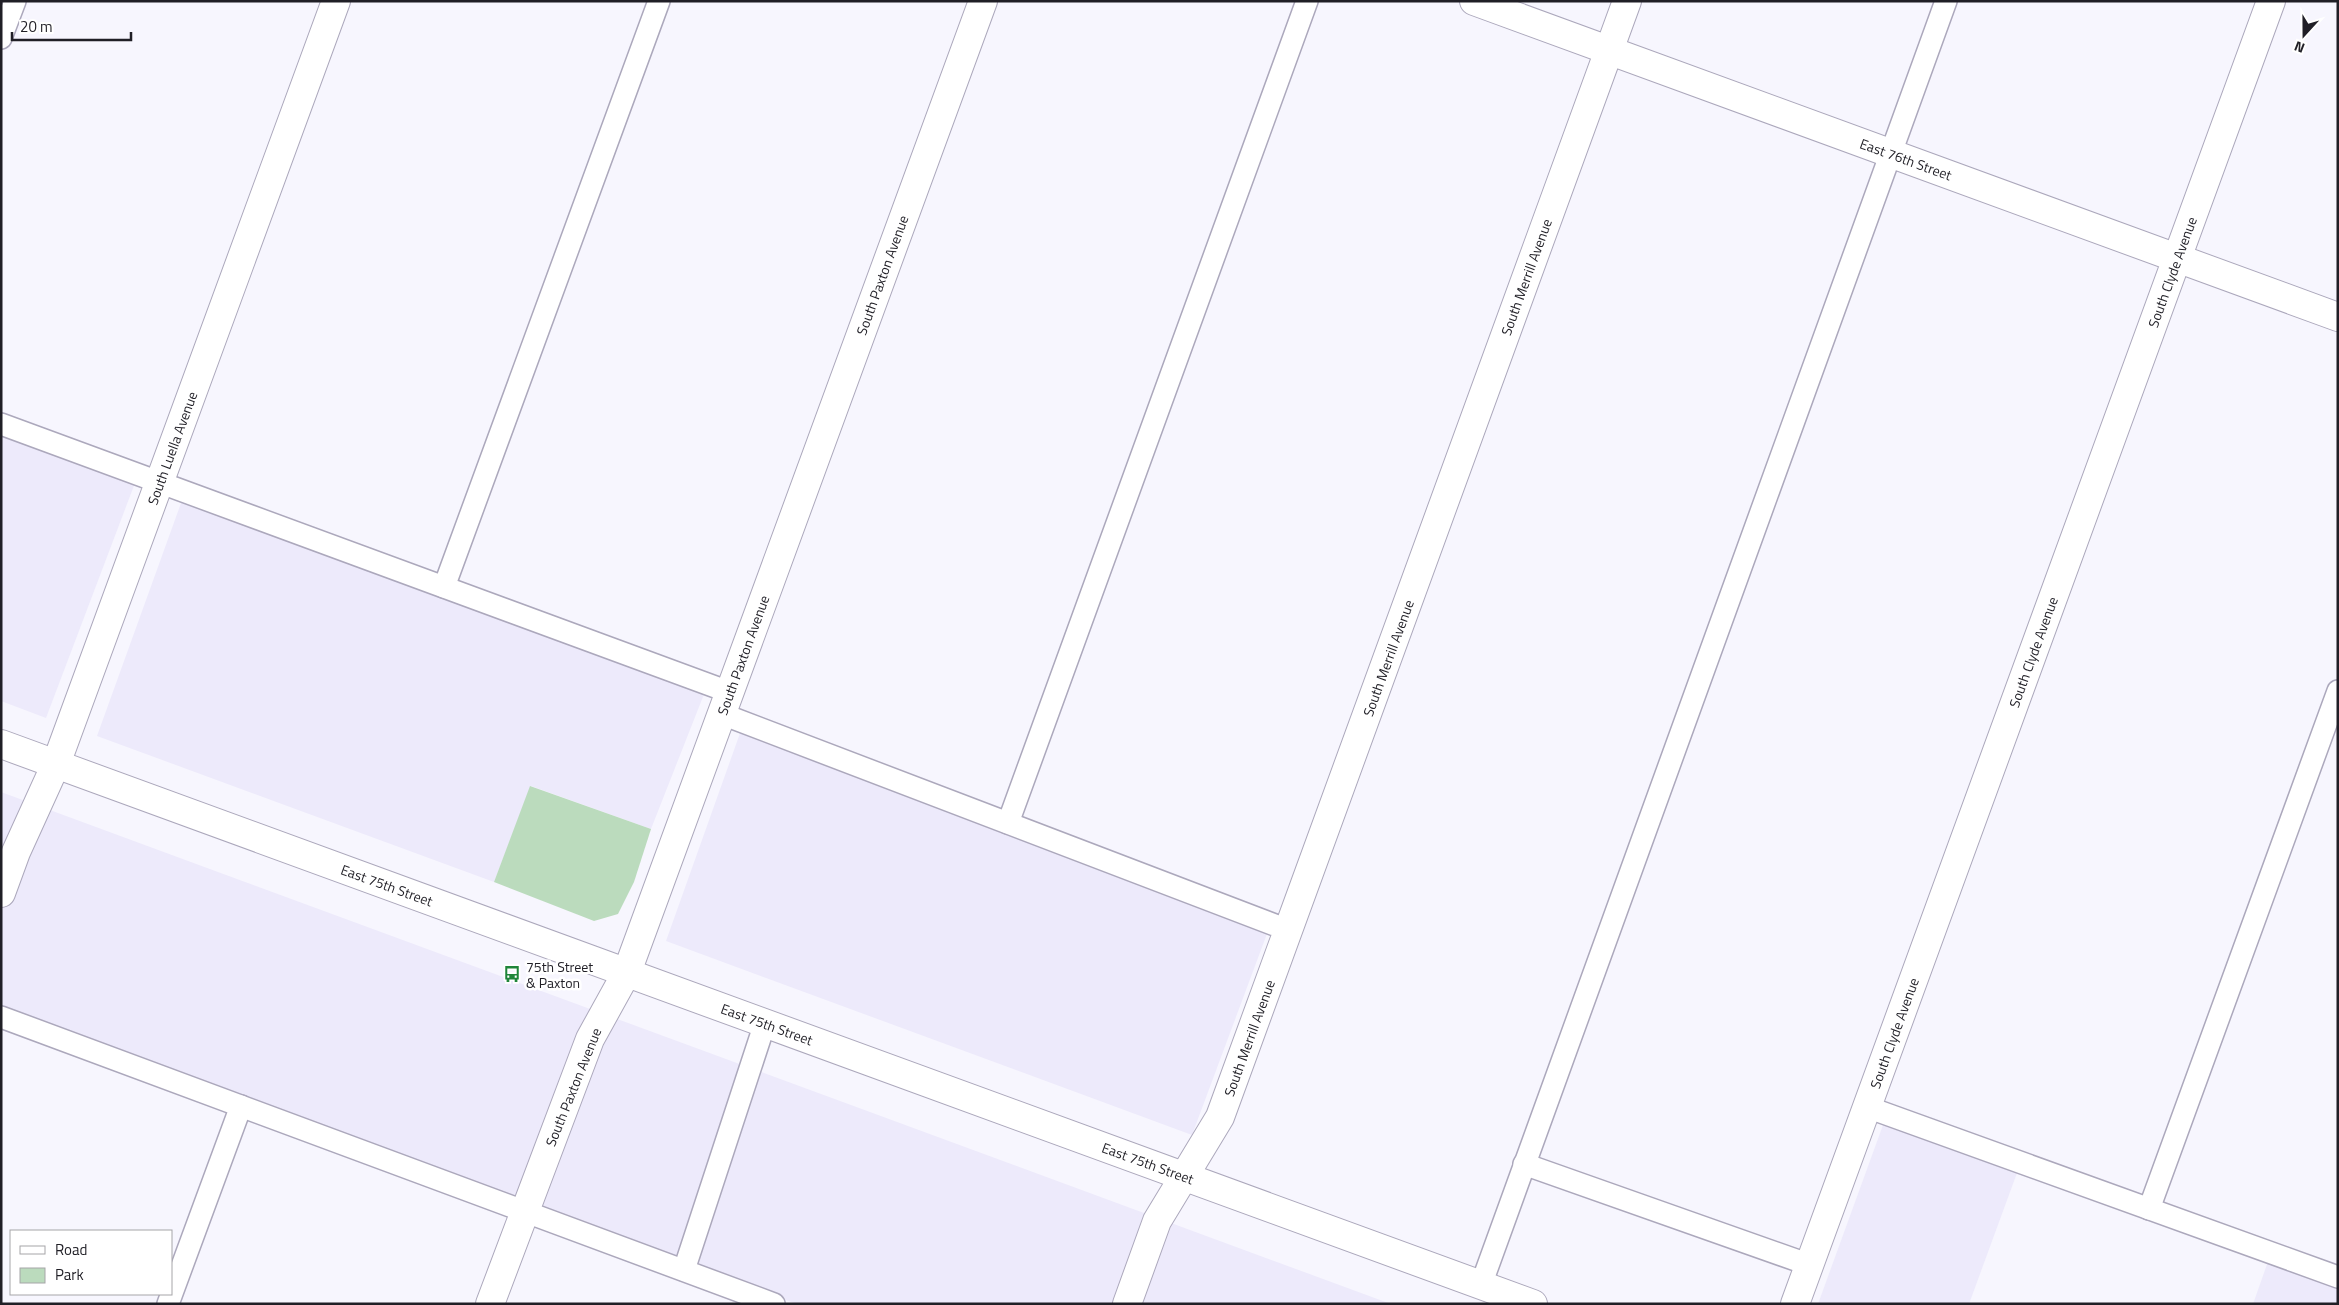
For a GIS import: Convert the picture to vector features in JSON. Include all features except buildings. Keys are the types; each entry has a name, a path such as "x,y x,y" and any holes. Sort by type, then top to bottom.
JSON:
{"street":[{"name":"South Luella Avenue","path":"1,893 16,852 56,764 336,1"},
{"name":"South Paxton Avenue","path":"490,1304 590,1039 627,972 983,1"},
{"name":"East 76th Street","path":"1474,1 2338,317"},
{"name":"South Merrill Avenue","path":"1126,1304 1157,1221 1220,1117 1627,1"},
{"name":"South Clyde Avenue","path":"1795,1304 2271,1"},
{"name":"East 75th Street","path":"1,744 1533,1304"}],"lane":[{"path":"1,38 15,1"},
{"path":"444,587 659,1"},
{"path":"1008,822 1307,1"},
{"path":"1481,1285 1946,1"},
{"path":"1,424 444,587 1008,822 1288,930"},
{"path":"2149,1209 2338,691"},
{"path":"1,1017 774,1304"},
{"path":"684,1270 765,1023"},
{"path":"172,1293 240,1106"},
{"path":"1867,1107 2338,1277"},
{"path":"1524,1164 1810,1265"}],"shaded area":[{"path":"1,424 138,475 46,718 1,701"},
{"path":"185,492 708,684 651,829 531,786 494,882 97,736"},
{"path":"744,722 1271,923 1192,1135 666,941"},
{"path":"1,792 1391,1304 797,1304 1,1019"},
{"path":"1887,1114 2021,1162 1969,1304 1818,1304"},
{"path":"2271,1253 2338,1277 2338,1304 2253,1304"}],"green space":[{"path":"530,786 651,829 634,882 618,914 594,921 494,882"}],"place":[{"name":"75th Street & Paxton","path":"512,974"}]}
